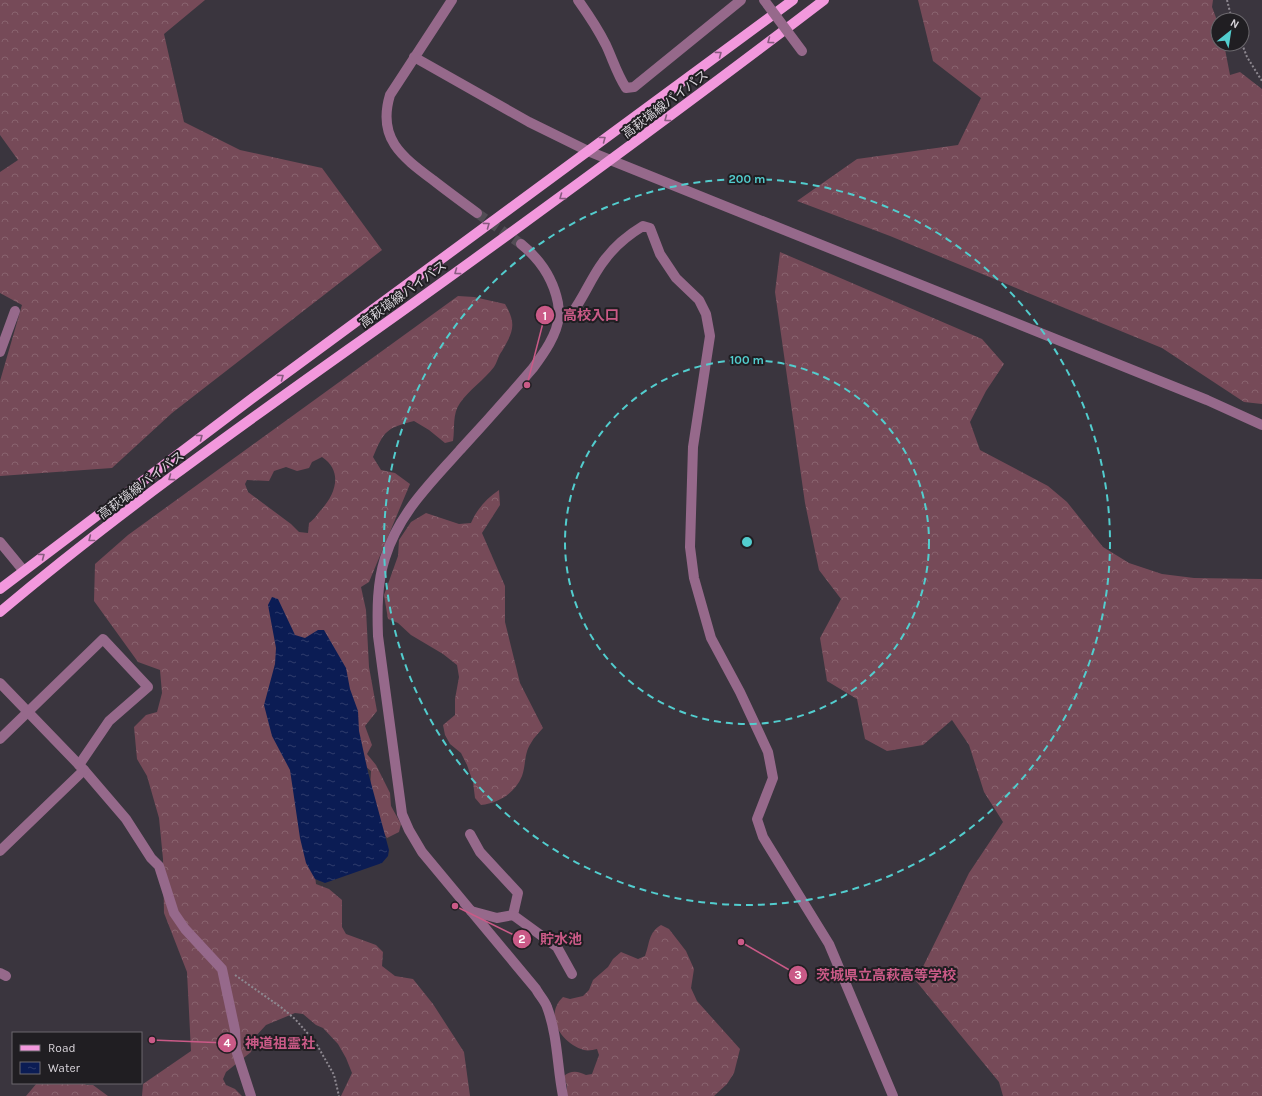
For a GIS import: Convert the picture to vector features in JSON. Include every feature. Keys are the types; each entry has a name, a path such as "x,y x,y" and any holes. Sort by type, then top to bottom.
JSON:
{"main road":[{"name":"高萩塙線バイパス","path":"0,589 112,502 793,0"},
{"name":"高萩塙線バイパス","path":"0,612 121,515 611,160 824,0"}],"street":[{"path":"452,0 390,96 386,108 386,127 396,148 408,161 477,213"},
{"path":"578,0 606,45 617,74 626,88 634,87 741,0"},
{"path":"764,0 803,53"},
{"path":"414,57 529,122 588,151 1207,400 1262,425"},
{"path":"560,315 572,313 586,292 602,263 612,250 643,226 650,228 660,254 676,278 699,300 706,314 710,336 693,447 690,547 696,584 711,638 740,692 768,752 773,778 757,819 763,837 828,944 894,1096"},
{"path":"521,244 532,254 549,276 556,293 560,315 546,350 533,368 410,505 395,532 384,558 377,607 378,636 402,814 409,830 422,852 536,989 547,1006 555,1036 563,1096"},
{"path":"1,349 15,312"},
{"path":"0,542 23,570"},
{"path":"0,739 27,711 103,639 148,687 108,721 81,768 0,851"},
{"path":"0,683 81,768 126,819 151,858 159,866 174,913 185,929 222,969 235,1030 236,1050 251,1096"},
{"path":"470,834 480,852 518,893 513,915"},
{"path":"471,911 497,918 513,915 557,947 572,974"}],"path":[{"path":"1227,0 1230,12"},
{"path":"1245,52 1262,81"},
{"path":"222,969 252,987 296,1019 316,1043 334,1075 338,1096"}],"green space":[{"path":"0,0 205,0 164,34 184,122 240,150 322,168 382,250 172,413 112,468 0,476 0,381 22,305 0,293 0,172 18,160 0,135"},
{"path":"918,0 1213,0 1212,7 1214,12 1210,12 1210,52 1226,52 1230,75 1240,72 1262,89 1262,404 1244,402 1162,348 890,236 797,201 857,159 958,145 981,98 933,61"},
{"path":"780,252 982,339 1004,364 986,391 970,422 980,450 1048,486 1067,502 1103,547 1129,563 1162,574 1194,578 1262,579 1262,1096 1003,1096 999,1082 916,981 969,873 1003,822 984,792 969,745 952,720 923,745 887,751 865,739 857,699 827,681 820,638 841,599 819,570 805,503 775,292"},
{"path":"458,296 474,297 505,304 511,317 511,333 494,367 457,407 453,441 445,443 429,430 414,421 397,426 387,432 380,441 373,457 381,470 395,473 410,484 369,582 361,587 366,610 369,667 377,711 365,726 372,745 367,754 376,765 390,793 391,806 401,824 399,832 387,838 369,810 371,771 365,766 315,876 316,884 329,889 342,900 342,927 346,934 376,945 383,952 382,966 395,976 413,979 433,1004 464,1052 470,1096 341,1096 352,1073 346,1058 338,1044 323,1028 316,1025 303,1014 295,1013 266,1025 255,1037 251,1052 226,1072 223,1079 226,1085 235,1089 242,1096 142,1096 143,1084 191,1051 187,972 164,913 163,859 159,818 147,776 137,759 134,727 146,715 157,712 162,693 160,670 138,662 94,601 95,564 128,535","holes":["322,457 329,463 335,475 334,489 327,503 309,523 308,533 299,532 291,524 248,492 245,484 247,480 269,481 274,471 286,467 297,471 309,468 312,462"]},
{"path":"499,490 500,505 482,533 505,586 505,622 520,683 543,728 529,747 522,776 511,792 494,802 481,805 475,798 473,782 467,765 461,753 450,744 445,735 443,725 455,715 455,699 459,677 457,665 443,654 411,635 398,623 388,619 384,595 398,556 399,540 411,522 426,513 459,524 471,523 482,505"},
{"path":"661,925 669,929 686,951 694,969 691,988 697,1001 740,1049 734,1073 727,1084 714,1096 567,1096 567,1086 564,1076 575,1072 586,1075 592,1074 599,1055 597,1049 584,1050 576,1047 562,1036 555,1021 557,1004 563,997 570,999 583,996 589,990 593,980 608,967 613,959 621,952 638,959 645,956 654,931"},
{"path":"36,1084 85,1084 93,1085 108,1096 26,1096"}],"water":[{"path":"272,597 278,599 295,635 305,638 318,630 324,630 346,668 350,689 358,711 359,731 368,772 389,850 388,856 382,863 325,883 315,879 306,863 300,838 290,770 272,736 264,705 275,664 276,648 268,605"}],"tunnel":[{"path":"477,213 521,244"}],"place":[{"name":"高校入口","path":"527,385"},
{"name":"貯水池","path":"455,906"},
{"name":"茨城県立高萩高等学校","path":"741,942"},
{"name":"神道祖霊社","path":"152,1040"}]}
